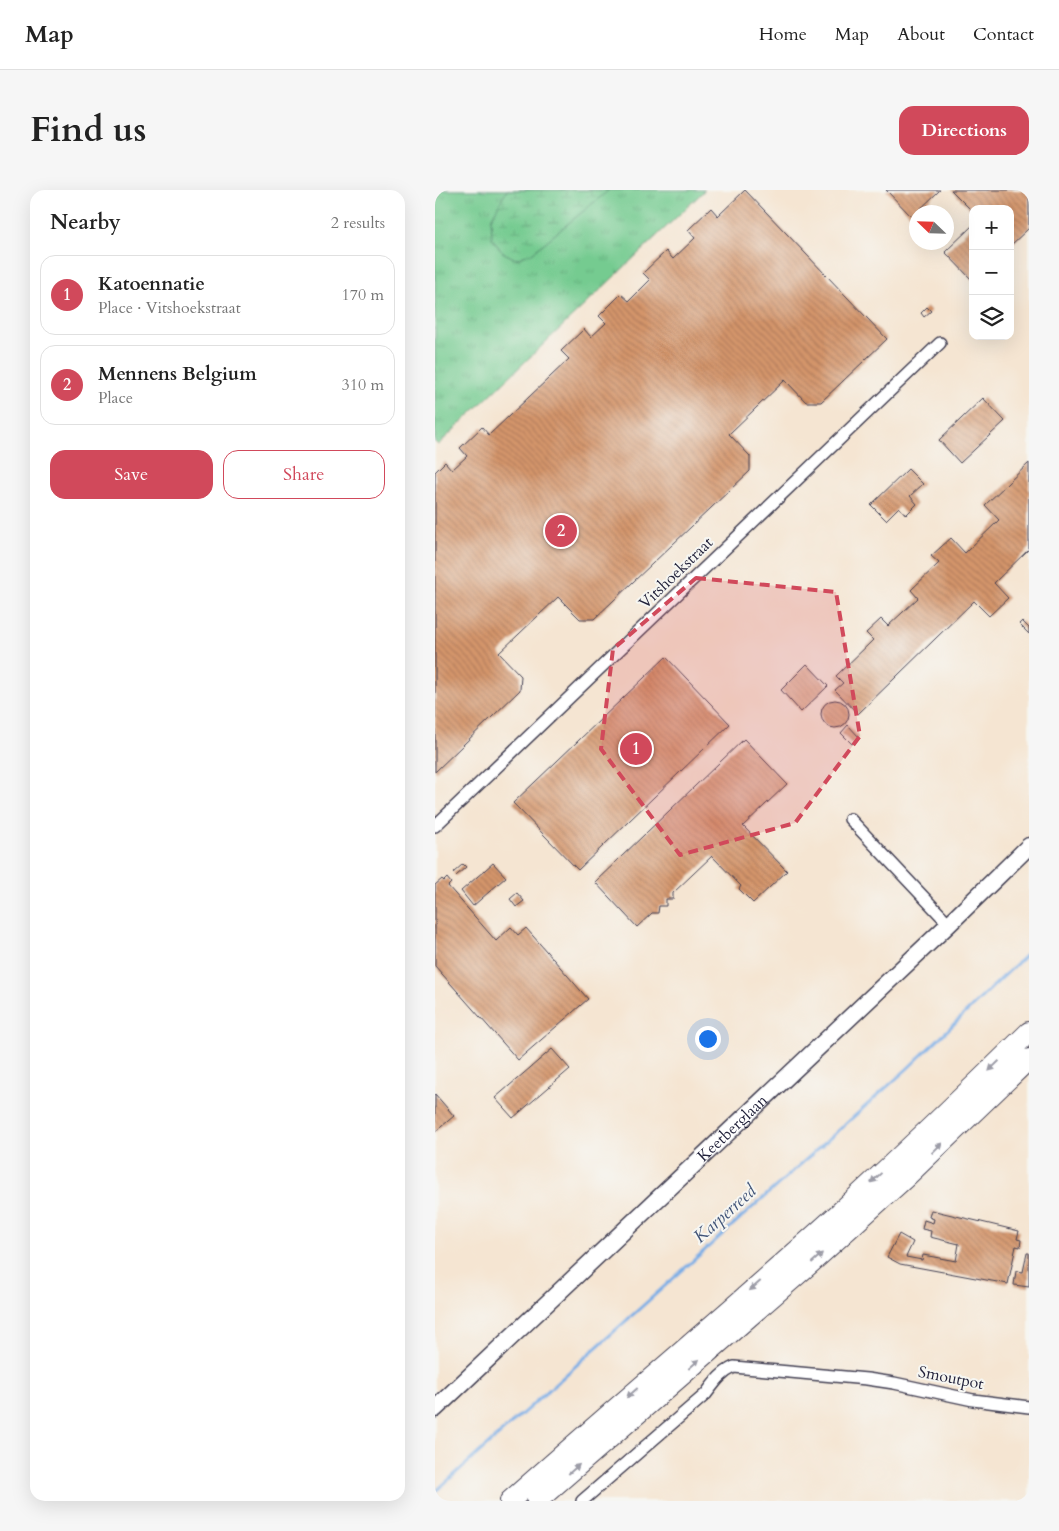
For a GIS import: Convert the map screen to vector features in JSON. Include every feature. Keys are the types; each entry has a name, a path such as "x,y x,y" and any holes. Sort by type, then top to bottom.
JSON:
{"highway":[{"path":"510,1501 601,1419 836,1215 908,1149 1029,1032"},
{"path":"537,1501 811,1263 905,1178 1029,1059"}],"main road":[{"name":"Keetberglaan","path":"435,1409 949,924 1029,846"},
{"name":"Keetberglaan","path":"435,1423 1029,861"}],"street":[{"name":"Vitshoekstraat","path":"435,826 940,343"},
{"path":"850,819 949,924"},
{"name":"Smoutpot","path":"582,1501 706,1394 725,1371 734,1367 867,1379 973,1400 1029,1407"}],"highlighted area":[{"path":"696,578 836,592 860,736 795,823 680,855 601,749 613,649"}],"green space":[{"path":"435,190 705,190 438,445 435,442"},
{"path":"507,190 609,190 532,253 516,259 502,252 492,238 491,219"}],"building":[{"path":"745,190 887,339 821,402 806,402 785,380 729,434 750,456 750,471 594,619 580,619 558,597 499,653 521,676 520,690 435,772 435,472 445,462 452,470 467,456 460,448 482,427 489,435 569,359 561,351 584,329 591,337 606,323 599,316 621,294 629,301 650,280 643,273 666,251 673,259 695,238 688,230 711,208 718,216"},
{"path":"886,190 940,190 924,205 909,205 909,214"},
{"path":"951,190 1029,190 1029,228 1014,242 1014,205 969,205 969,208"},
{"path":"969,229 969,277 945,252 947,250 954,250 954,243"},
{"path":"927,307 931,311 924,317 921,313"},
{"path":"983,398 1005,421 960,463 939,440"},
{"path":"1029,463 1029,549 994,583 1008,598 989,616 974,601 858,714 835,690 843,683 836,676 873,640 866,633 881,619 888,626 918,598 911,590 939,563 931,556 951,538 965,553 999,520 985,505"},
{"path":"908,469 923,484 910,496 917,504 906,515 899,507 886,520 871,505"},
{"path":"1022,621 1029,628 1029,634 1019,624"},
{"path":"666,657 730,724 578,870 513,803"},
{"path":"807,664 828,686 801,712 781,690"},
{"path":"835,700 845,704 849,714 845,724 835,728 825,724 821,714 825,704"},
{"path":"848,725 859,737 852,744 841,733"},
{"path":"744,739 787,784 743,826 787,871 753,903 739,889 741,886 712,856 673,893 673,899 666,899 666,906 659,906 658,913 652,913 637,927 595,882"},
{"path":"493,863 506,877 473,906 461,891"},
{"path":"463,864 466,867 456,876 453,873"},
{"path":"447,878 451,883 448,886 496,941 511,927 518,935 526,928 588,999 518,1060 435,966 435,885 442,879 444,881"},
{"path":"517,893 524,901 516,907 510,899"},
{"path":"552,1049 570,1069 513,1118 495,1098"},
{"path":"435,1094 454,1116 435,1132"},
{"path":"931,1210 1019,1231 1017,1239 1021,1240 1020,1247 1016,1246 1008,1284 900,1264 887,1257 899,1234 913,1242 906,1257 922,1260 923,1255 956,1261 959,1244 930,1237 931,1231 922,1229 924,1220 933,1223 934,1219 929,1217"},
{"path":"1027,1253 1029,1253 1029,1287 1014,1285 1016,1271 1023,1272"}],"waterway":[{"name":"Karperreed","path":"435,1492 907,1069 1029,952"}],"place":[{"name":"Mennens Belgium","path":"561,531"},
{"name":"Katoennatie","path":"636,749"}]}
